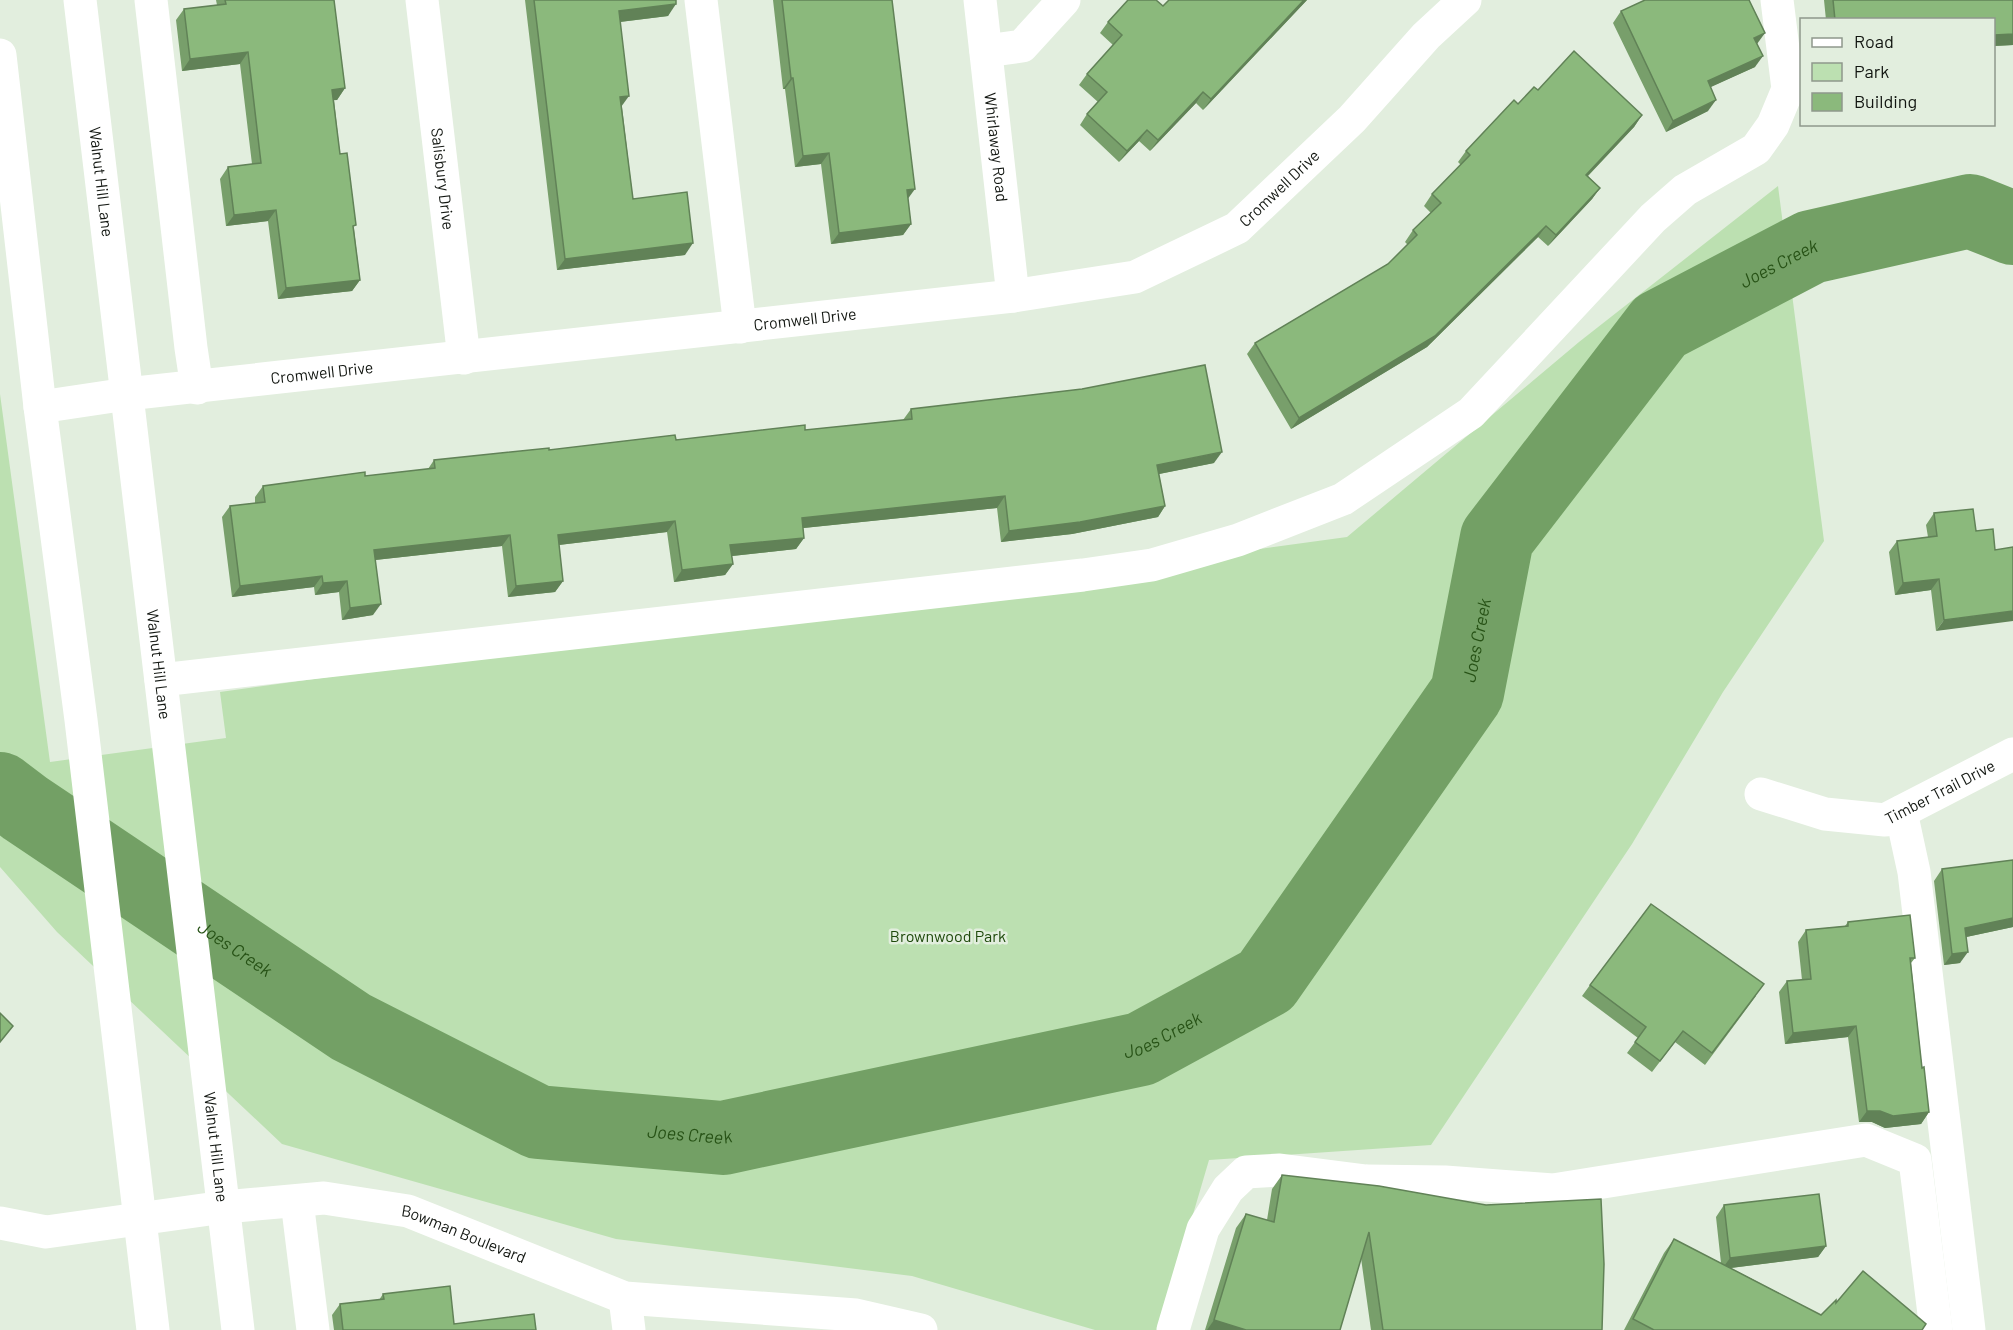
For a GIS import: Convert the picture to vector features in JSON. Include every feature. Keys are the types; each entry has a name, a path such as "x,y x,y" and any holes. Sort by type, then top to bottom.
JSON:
{"street":[{"name":"Walnut Hill Lane","path":"80,0 238,1330"},
{"path":"152,0 197,387"},
{"name":"Salisbury Drive","path":"422,0 464,358"},
{"path":"701,0 740,327"},
{"name":"Whirlaway Road","path":"980,0 1013,296"},
{"path":"986,51 1022,46 1065,0"},
{"name":"Cromwell Drive","path":"40,407 127,394 1013,296 1135,277 1237,228 1352,119 1426,36 1465,0"},
{"path":"161,680 1106,572 1152,565 1238,540 1296,519 1343,499 1471,414 1653,218 1685,190 1756,149 1773,125 1788,89 1777,0"},
{"path":"0,55 40,407 81,720 153,1330"},
{"name":"Timber Trail Drive","path":"1761,794 1825,814 1886,820 2013,754"},
{"path":"1901,812 1914,872 1969,1330"},
{"path":"1173,1330 1203,1229 1228,1190 1246,1172 1280,1170 1366,1181 1445,1182 1553,1190 1866,1140 1915,1160 1936,1330"},
{"name":"Bowman Boulevard","path":"0,1223 46,1232 224,1207 324,1198 408,1211 625,1298 856,1315 921,1330"},
{"path":"297,1201 313,1330"},
{"path":"625,1298 629,1330"}],"green space":[{"name":"Brownwood Park","path":"1778,186 1824,541 1723,692 1632,844 1431,1145 1209,1160 1159,1330 1095,1330 912,1276 616,1239 282,1144 57,932 0,867 0,394 50,762 226,738 220,692 1347,537 1579,342"}],"building":[{"path":"225,0 334,0 345,88 332,90 340,154 347,153 360,280 286,288 276,210 234,215 228,167 261,163 248,52 190,59 184,9 226,4"},
{"path":"534,0 676,0 676,4 619,11 629,96 620,97 633,199 687,192 693,243 565,259"},
{"path":"782,0 892,0 915,189 907,190 911,224 839,233 829,153 803,156"},
{"path":"1128,0 1156,0 1163,6 1169,0 1304,0 1211,99 1203,92 1158,140 1147,130 1127,151 1087,114 1107,92 1087,74 1122,35 1108,22"},
{"path":"1645,0 1749,0 1765,33 1754,38 1763,56 1708,81 1716,100 1673,121 1621,11"},
{"path":"1833,0 2013,0 2013,34 1995,35 1995,18 1835,18"},
{"path":"1574,51 1642,115 1586,175 1600,188 1556,235 1546,226 1435,336 1299,418 1255,343 1388,264 1417,235 1413,230 1441,203 1432,194 1470,155 1466,151 1514,100 1518,104 1534,87 1538,90"},
{"path":"1205,365 1222,452 1157,465 1165,506 1080,522 1009,531 1005,496 802,518 804,538 730,545 733,564 682,570 675,521 558,535 563,581 516,586 510,535 374,550 381,604 350,608 347,581 323,583 322,576 240,586 230,506 265,502 263,486 365,472 365,476 435,468 434,460 549,448 549,450 675,435 676,440 805,425 805,430 912,419 911,409 1082,389"},
{"path":"1973,509 1976,531 1993,529 1995,550 2013,547 2013,611 1944,620 1939,579 1903,583 1897,541 1937,536 1934,513"},
{"path":"2013,860 2013,918 1965,928 1968,952 1952,954 1942,869"},
{"path":"1651,904 1764,984 1712,1053 1683,1031 1660,1061 1635,1042 1646,1027 1590,985"},
{"path":"1910,915 1915,958 1910,958 1929,1112 1893,1116 1880,1111 1867,1111 1856,1026 1793,1033 1787,981 1811,979 1806,930 1848,926 1848,922"},
{"path":"0,1013 13,1026 0,1042"},
{"path":"1282,1175 1379,1186 1486,1205 1601,1199 1604,1264 1602,1330 1383,1330 1369,1232 1340,1330 1246,1330 1214,1320 1246,1214 1274,1222"},
{"path":"1819,1194 1826,1246 1730,1258 1724,1205"},
{"path":"1674,1239 1821,1315 1836,1300 1836,1303 1863,1271 1926,1324 1922,1330 1654,1330 1633,1319"},
{"path":"450,1286 454,1324 534,1314 536,1330 343,1330 340,1304 384,1299 383,1294"}],"waterway":[{"name":"Joes Creek","path":"0,789 351,1027 538,1122 723,1138 1141,1049 1266,981 1467,693 1497,538 1660,326 1811,247 1970,211 2013,228"}]}
